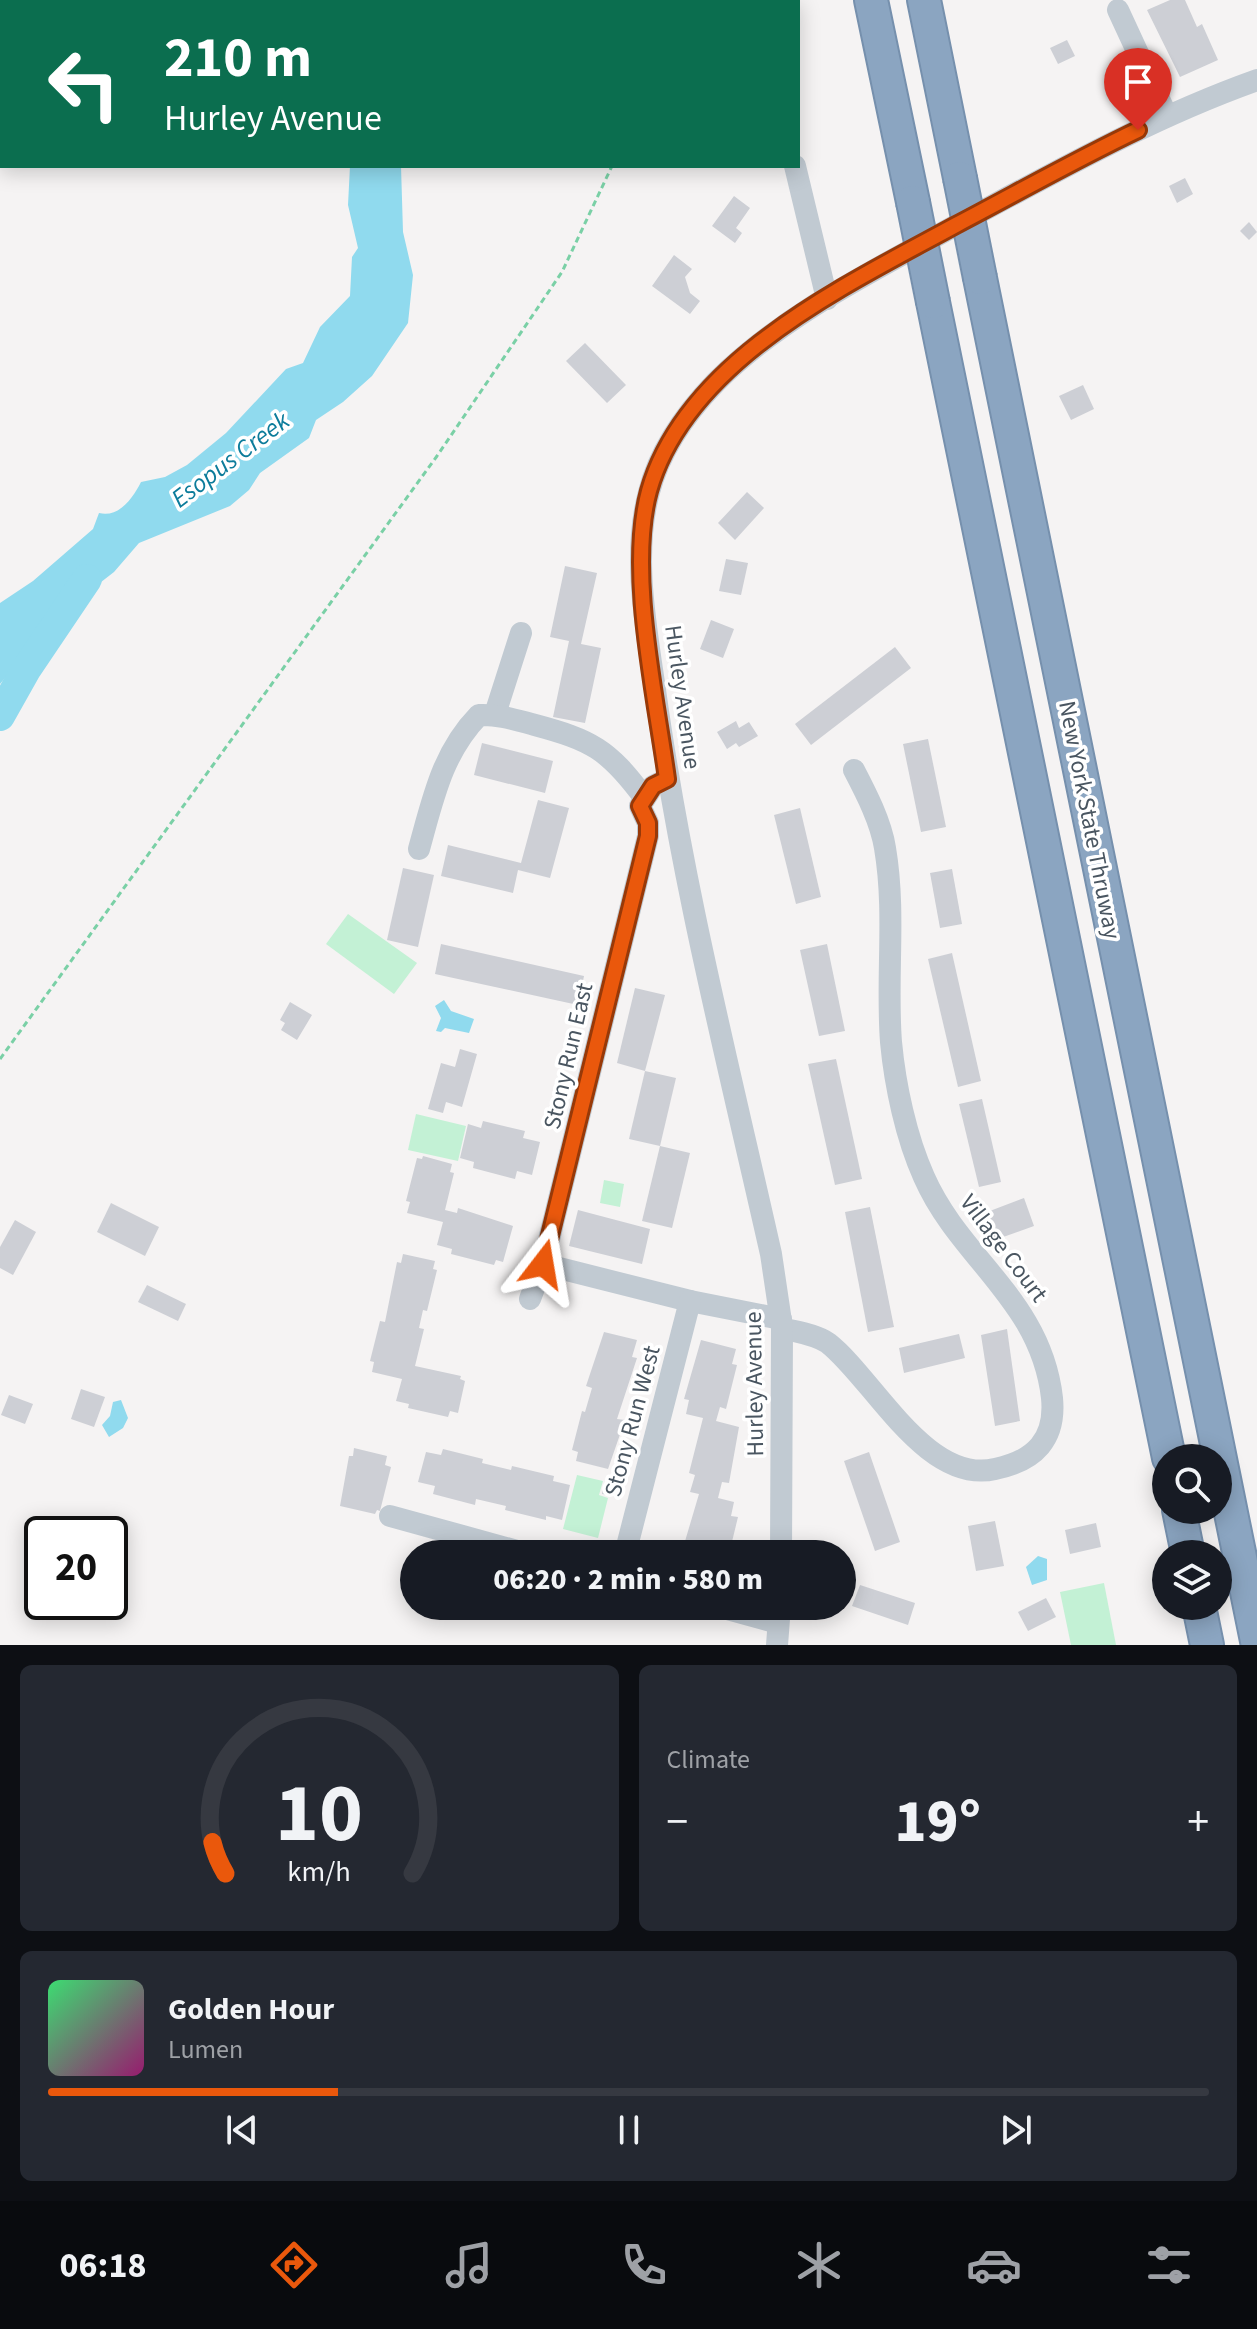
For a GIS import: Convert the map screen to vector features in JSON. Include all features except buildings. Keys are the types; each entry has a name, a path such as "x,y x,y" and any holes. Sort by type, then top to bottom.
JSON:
{"highway":[{"name":"New York State Thruway","path":"871,0 1166,1444"},
{"name":"New York State Thruway","path":"924,0 1257,1641"},
{"path":"1202,1620 1207,1645"}],"street":[{"path":"1118,10 1167,116"},
{"name":"Hurley Avenue","path":"781,1540 781,1323 771,1254 667,779 646,625 643,534 649,493 664,451 701,398 740,360 827,299 1042,179 1167,116 1257,80"},
{"path":"795,168 827,299"},
{"path":"419,849 440,773 458,736 479,715 495,714 521,633"},
{"name":"Stony Run East","path":"495,714 582,737 608,754 643,796 640,806 648,823 543,1264 530,1299"},
{"name":"Village Court","path":"543,1264 781,1323 829,1344 911,1435 959,1465 994,1470 1019,1461 1041,1446 1052,1430 1050,1379 1036,1336 1007,1290 934,1199 915,1157 891,1040 891,909 885,845 854,770"},
{"path":"643,796 667,779"},
{"path":"648,823 673,813"},
{"name":"Stony Run West","path":"629,1540 690,1301"},
{"path":"390,1516 477,1540"}],"path":[{"path":"0,1059 428,469 562,272 611,168"}],"green space":[{"path":"348,914 417,963 394,994 326,944"},
{"path":"416,1114 466,1126 458,1161 408,1150"},
{"path":"604,1180 624,1184 620,1207 600,1203"},
{"path":"577,1475 603,1481 599,1495 608,1498 598,1538 563,1529"},
{"path":"1104,1583 1116,1645 1071,1645 1060,1592"}],"water":[{"path":"350,168 401,168 403,232 413,275 408,323 372,376 343,402 316,420 309,438 260,473 249,490 230,506 139,543 114,572 56,617 0,684 0,603 33,581 93,529 99,513 119,510 141,482 165,477 187,465 226,433 286,369 303,363 320,327 350,296 352,257 358,248 348,205"},
{"path":"444,1000 451,1011 474,1019 469,1033 445,1028 441,1032 436,1031 441,1018 435,1006"},
{"path":"121,1400 128,1418 123,1428 109,1437 102,1425 110,1416 113,1402"},
{"path":"1038,1556 1047,1559 1047,1580 1032,1585 1026,1567"}],"waterway":[{"name":"Esopus Creek","path":"0,716 27,668 87,579"}],"route":[{"path":"543,1264 648,836 648,823 640,806 643,796 667,779 646,625 643,569 643,534 649,493 664,451 692,408 718,380 774,334 904,253 1138,130"}]}
